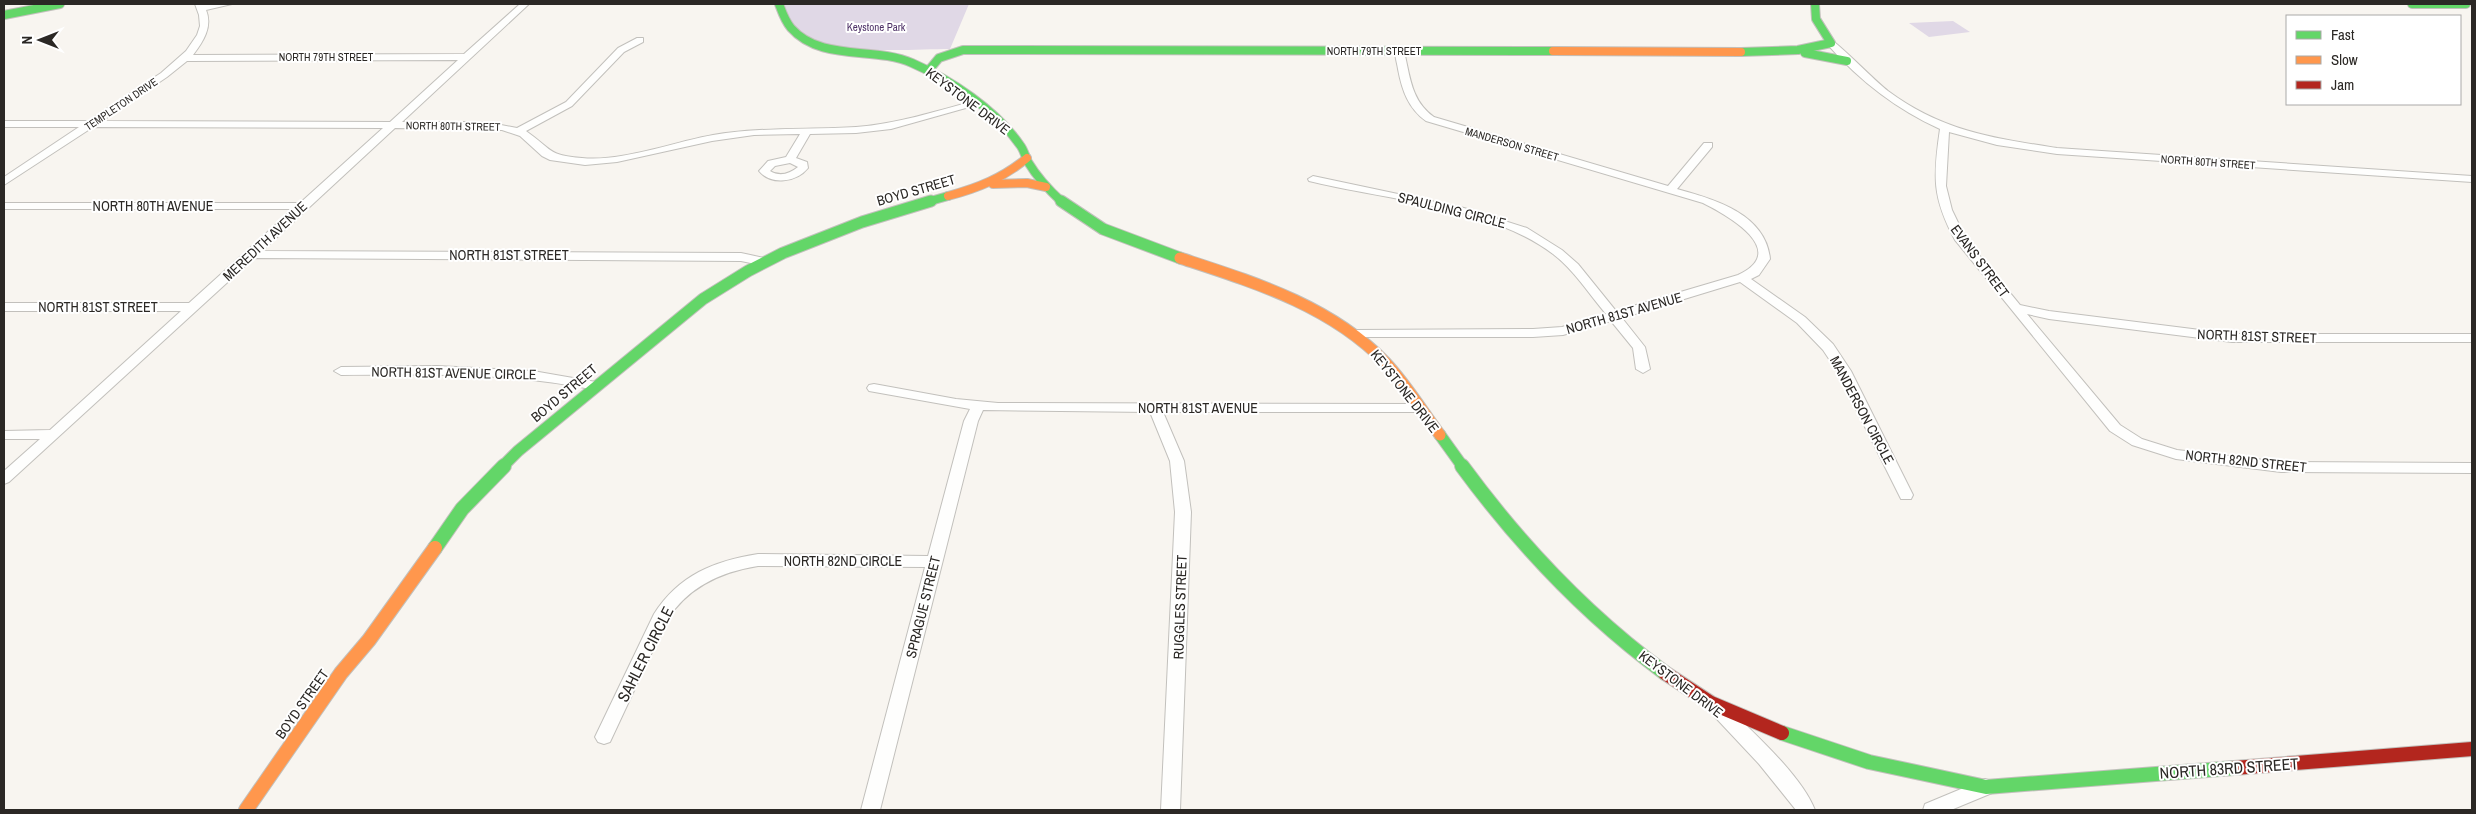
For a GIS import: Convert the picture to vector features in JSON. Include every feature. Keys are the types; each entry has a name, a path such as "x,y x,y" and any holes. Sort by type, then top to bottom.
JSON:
{"street":[{"path":"4,10 32,4"},
{"path":"4,15 60,4"},
{"path":"201,6 228,4"},
{"name":"MEREDITH AVENUE","path":"4,479 525,4"},
{"name":"KEYSTONE DRIVE","path":"779,4 793,30 803,38 823,45 904,58 928,70 1008,129 1020,144 1046,187 1072,210 1104,229 1283,293 1322,312 1355,334 1385,362 1496,512 1553,578 1619,638 1712,704 1754,744 1784,779 1806,810"},
{"path":"1815,4 1813,8 1815,18 1831,43 1847,61 1904,109 1945,128"},
{"path":"2412,4 2466,4"},
{"name":"TEMPLETON DRIVE","path":"4,182 185,58 198,44 204,32 205,20 201,6"},
{"path":"518,132 569,104 621,50 640,40"},
{"name":"NORTH 79TH STREET","path":"1785,52 1810,49 1831,43"},
{"name":"NORTH 79TH STREET","path":"928,70 933,62 939,58 963,50"},
{"name":"NORTH 79TH STREET","path":"870,52 963,50 1785,52 1808,53 1847,61"},
{"name":"MANDERSON STREET","path":"1400,51 1412,103 1418,111 1430,119 1671,189"},
{"name":"NORTH 79TH STREET","path":"185,58 466,57"},
{"name":"NORTH 80TH STREET","path":"4,124 486,125 518,132 529,138 546,154 554,158 585,162 617,159 736,134 807,130 856,130 891,126 975,104"},
{"name":"NORTH 80TH STREET","path":"1945,128 1997,142 2058,152 2472,178"},
{"name":"EVANS STREET","path":"1945,128 1938,175 1943,206 1961,240 2115,428"},
{"path":"790,160 807,130"},
{"path":"1708,145 1671,189 1718,206 1738,218 1753,232 1762,246 1764,259 1755,272 1742,278"},
{"name":"BOYD STREET","path":"246,810 342,673 369,640 462,509 518,451 703,299 766,262 862,222 989,184 1011,173 1027,158"},
{"name":"SPAULDING CIRCLE","path":"1313,178 1481,215 1518,228 1542,240 1563,255 1639,347 1643,369"},
{"path":"989,184 1012,183 1046,187"},
{"name":"NORTH 80TH AVENUE","path":"4,206 303,206"},
{"name":"NORTH 81ST STREET","path":"252,254 741,257 766,262"},
{"name":"NORTH 81ST AVENUE","path":"1355,334 1547,333 1576,328 1615,317 1742,278"},
{"name":"MANDERSON CIRCLE","path":"1742,278 1800,320 1828,347 1844,371 1906,495"},
{"name":"NORTH 81ST STREET","path":"4,307 192,306"},
{"name":"NORTH 81ST STREET","path":"2014,306 2049,315 2232,338 2472,338"},
{"name":"NORTH 81ST AVENUE CIRCLE","path":"341,371 511,372 554,376 596,386"},
{"path":"874,388 978,405"},
{"name":"NORTH 81ST AVENUE","path":"978,405 1155,408 1419,408"},
{"name":"SPRAGUE STREET","path":"871,810 971,421 978,405"},
{"name":"RUGGLES STREET","path":"1155,408 1177,461 1183,512 1172,810"},
{"name":"NORTH 82ND STREET","path":"2115,428 2137,442 2160,450 2281,468 2472,468"},
{"path":"4,435 52,434"},
{"name":"NORTH 82ND CIRCLE","path":"753,561 934,562"},
{"name":"SAHLER CIRCLE","path":"604,737 660,618 671,601 686,587 706,575 733,564 753,561"},
{"name":"NORTH 83RD STREET","path":"1712,704 1796,740 1831,751 1918,775 1986,786 2472,749"},
{"name":"NORTH 83RD STREET","path":"1932,810 1986,786"}],"green space":[{"name":"Keystone Park","path":"783,4 969,4 950,49 875,50 836,46 819,42 805,35 791,21"},
{"path":"1953,21 1970,32 1929,37 1909,23"}],"traffic: fast":[{"path":"4,15 60,4"},
{"path":"779,4 791,28 807,40 822,47 907,60 947,82 989,112 1012,134 1039,177 1062,202 1075,212 1088,221 1118,236 1180,258"},
{"path":"1741,52 1798,50 1831,43 1821,30 1816,19 1814,14 1815,4"},
{"path":"2412,4 2466,4"},
{"path":"929,70 939,58 963,50 1553,51"},
{"path":"1805,53 1847,61"},
{"path":"435,548 462,509 518,451 703,299 748,271 783,253 862,222 948,196"},
{"path":"1440,435 1515,533 1570,594 1600,622 1665,673"},
{"path":"1782,733 1869,762 1986,787 2234,768"}],"traffic: slow":[{"path":"1553,51 1741,52"},
{"path":"948,196 970,190 999,178 1027,158"},
{"path":"993,184 1027,183 1046,187"},
{"path":"1180,258 1290,297 1340,325 1364,342 1385,362 1440,435"},
{"path":"246,810 341,673 369,640 435,548"}],"traffic: jam":[{"path":"1665,673 1711,703 1782,733"},
{"path":"2234,768 2472,749"}]}
